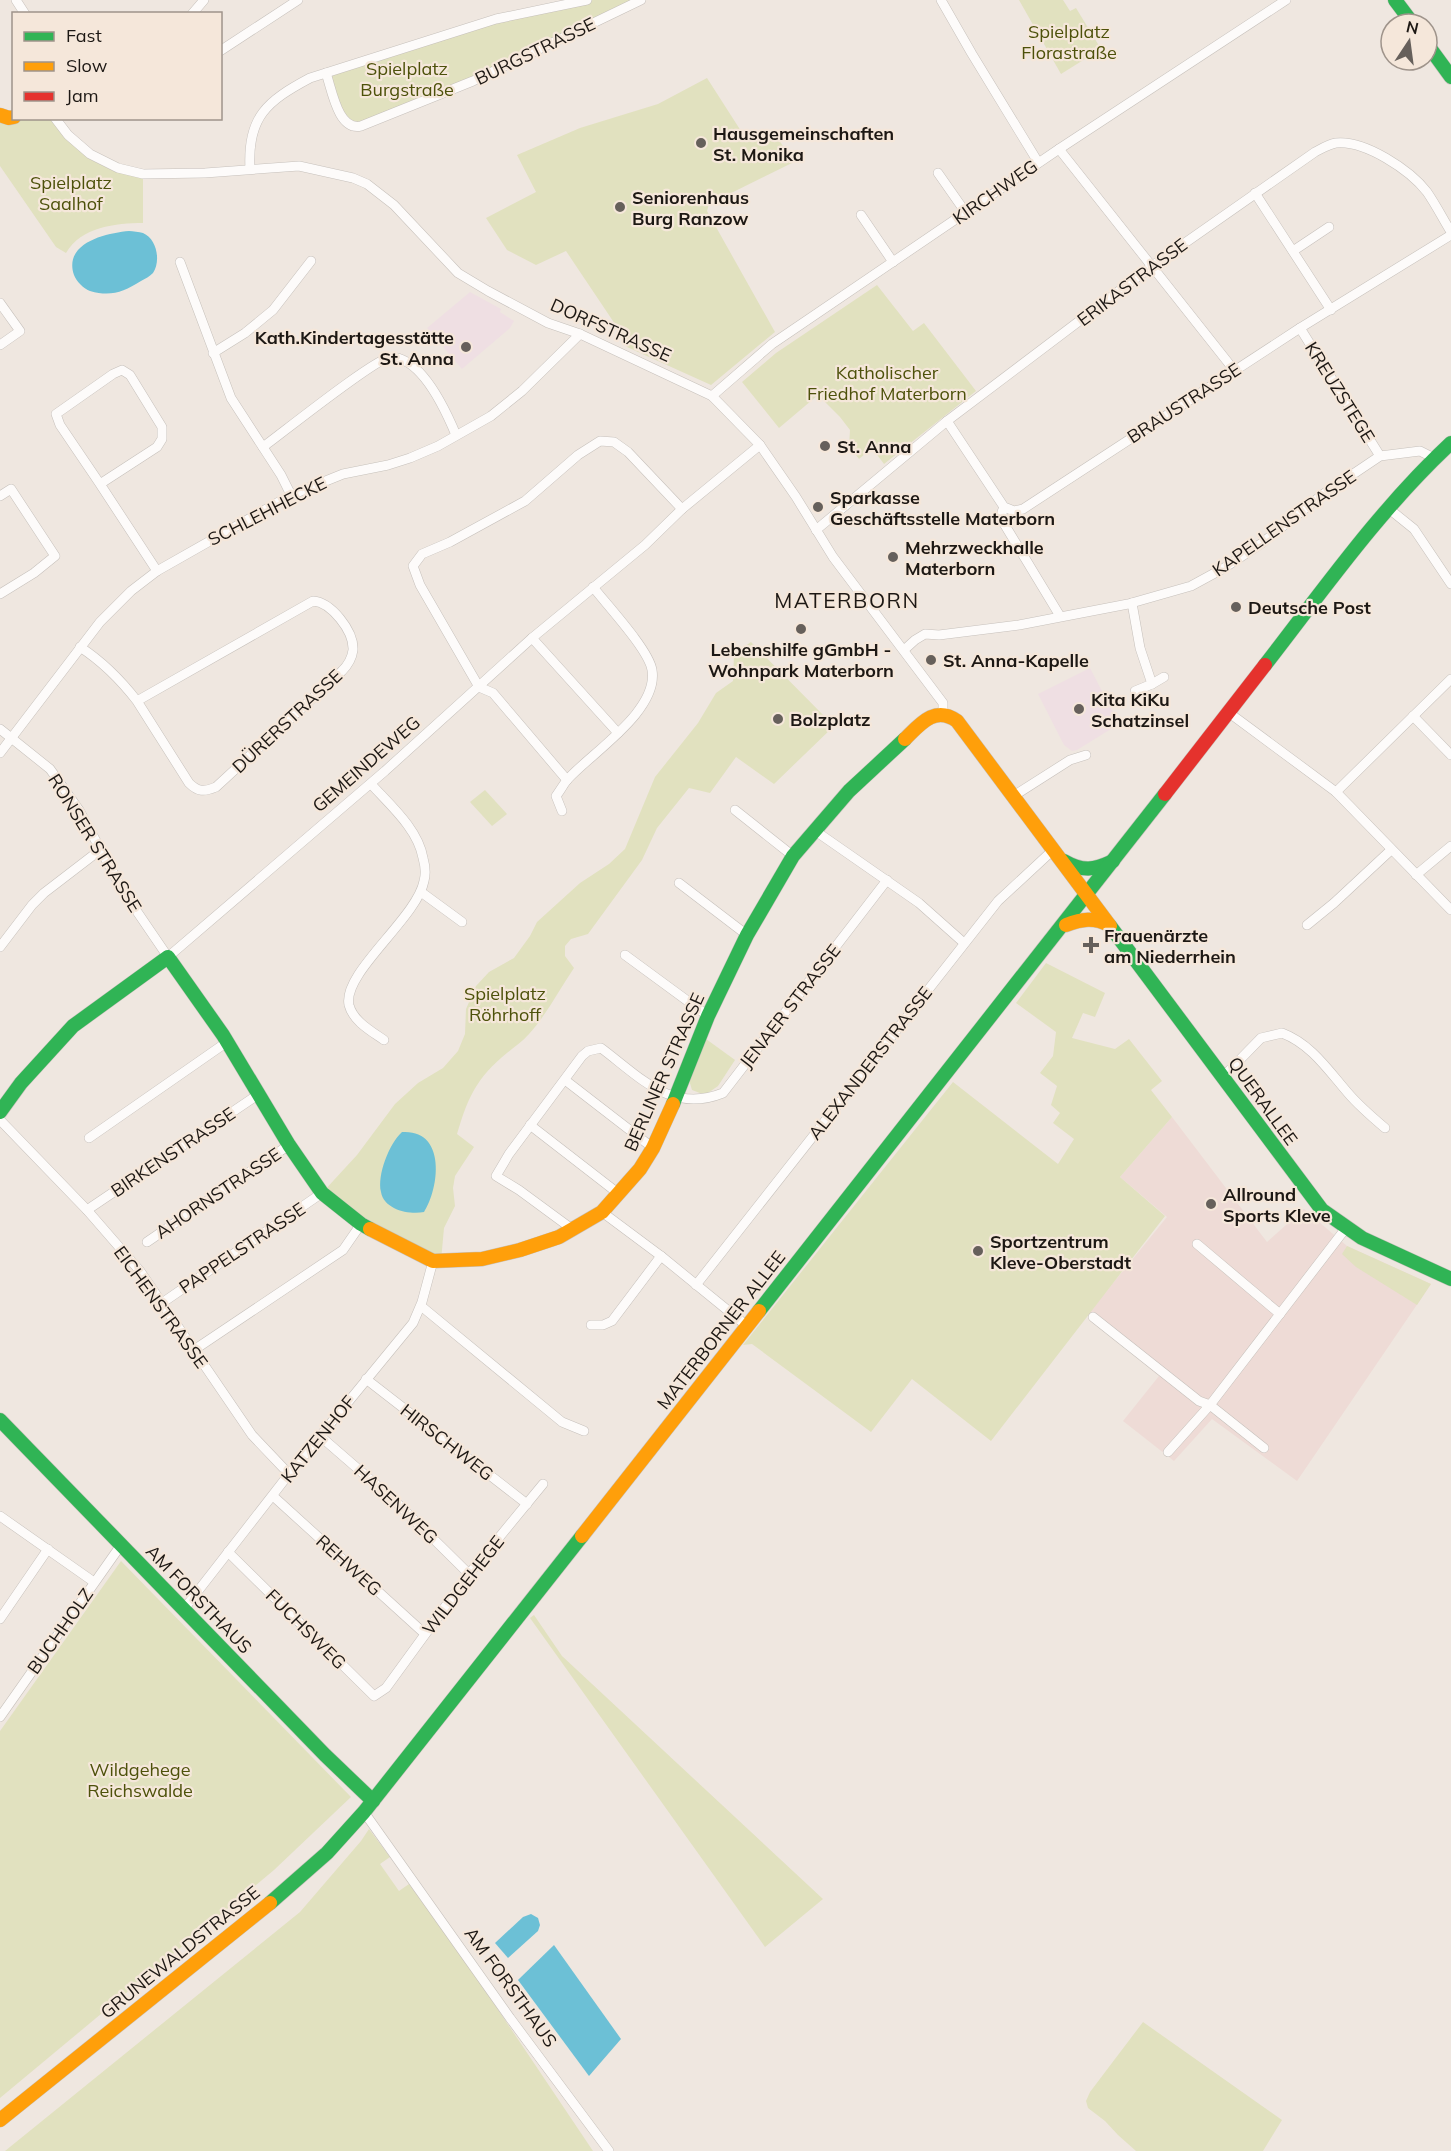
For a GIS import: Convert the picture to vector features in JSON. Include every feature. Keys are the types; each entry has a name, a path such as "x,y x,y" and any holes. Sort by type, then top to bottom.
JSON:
{"street":[{"path":"194,12 204,0"},
{"path":"222,50 298,0"},
{"name":"BURGSTRASSE","path":"249,170 248,148 253,130 264,110 284,92 310,78 496,19 587,0"},
{"name":"BURGSTRASSE","path":"326,73 342,118 348,125 361,126 473,81 641,0"},
{"path":"941,0 1038,162"},
{"name":"KIRCHWEG","path":"712,396 740,369 772,344 1038,162 1286,0"},
{"path":"1439,60 1451,77"},
{"name":"DORFSTRASSE","path":"57,120 68,135 90,154 118,168 151,175 299,166 337,173 367,184 394,205 458,273 548,323 580,334 712,396 760,445 833,557 943,703 943,713 957,721 1087,895"},
{"name":"ERIKASTRASSE","path":"816,530 947,422 1152,266 1315,152 1335,143 1358,144 1383,157 1416,180 1427,193 1451,234"},
{"path":"1059,149 1234,370"},
{"path":"938,174 966,213"},
{"path":"1255,193 1331,310"},
{"path":"861,215 893,262"},
{"path":"1293,251 1329,227"},
{"name":"BRAUSTRASSE","path":"1004,507 1014,511 1023,509 1234,370 1451,234"},
{"path":"213,353 244,333 273,310 311,261"},
{"path":"180,262 231,398 281,475 291,495"},
{"path":"0,303 20,332 0,345"},
{"name":"KREUZSTEGE","path":"1300,328 1380,456"},
{"name":"SCHLEHHECKE","path":"0,753 100,622 131,591 158,572 291,495 343,474 410,458 491,416 522,391 580,334"},
{"path":"263,447 369,368 389,357 404,359 422,376 441,401 456,435"},
{"path":"100,484 157,447 162,439 162,427 130,375 122,370 56,414 60,426 158,572"},
{"path":"947,422 1004,507 1003,522 1060,616"},
{"path":"567,780 493,693 478,687 413,566 422,554 450,542 525,501 578,455 600,441 614,442 628,452 682,509"},
{"name":"MATERBORNER ALLEE","path":"368,1807 1063,927 1389,508 1420,471 1451,443"},
{"name":"GEMEINDEWEG","path":"0,1112 21,1083 73,1026 168,957 371,784 531,638 645,545 682,509 760,445"},
{"name":"KAPELLENSTRASSE","path":"904,650 925,634 939,635 977,631 1131,603 1191,586 1262,543 1322,495 1380,456 1420,451 1434,458"},
{"path":"0,496 11,489 55,556 34,573 0,594"},
{"path":"1389,508 1414,529 1450,582"},
{"path":"562,811 556,796 567,780 618,733 639,710 651,687 652,669 643,650 593,587"},
{"name":"DÜRERSTRASSE","path":"80,647 97,658 117,676 137,701 189,783 200,791 208,791 216,787 342,671 351,659 353,644 340,618 331,607 313,601 137,701"},
{"path":"1131,603 1140,648 1152,684"},
{"path":"531,638 618,733"},
{"path":"1135,691 1164,677"},
{"path":"1336,792 1451,679"},
{"path":"1228,712 1336,792 1451,910"},
{"name":"BERLINER STRASSE","path":"168,957 227,1042 289,1145 322,1193 361,1224 433,1261 482,1259 511,1252 558,1237 572,1230 602,1212 620,1194 653,1148 676,1098 708,1016 747,934 793,856 849,791 926,719 943,713"},
{"path":"1413,716 1451,756"},
{"name":"RONSER STRASSE","path":"0,729 50,769 79,810 123,891 168,957"},
{"path":"1012,797 1070,760 1086,755"},
{"path":"371,784 400,815 423,856 425,874 421,892 413,906 356,977 350,993 348,1004 353,1014 361,1024 384,1040"},
{"path":"735,810 793,856"},
{"path":"814,830 919,903 964,943"},
{"path":"1416,875 1451,846"},
{"path":"0,947 44,893 100,850"},
{"path":"1307,925 1391,850"},
{"path":"1056,854 1077,869 1086,871 1115,860"},
{"name":"ALEXANDERSTRASSE","path":"696,1285 998,901 1056,854"},
{"name":"JENAER STRASSE","path":"676,1098 707,1099 723,1093 887,880"},
{"path":"679,884 747,934"},
{"path":"421,892 462,922"},
{"name":"QUERALLEE","path":"1087,895 1322,1210 1362,1238 1451,1279"},
{"path":"1063,927 1084,918 1101,920 1111,926"},
{"path":"625,955 708,1016"},
{"path":"1223,1077 1261,1038 1282,1033 1305,1045 1363,1108 1385,1128"},
{"path":"89,1138 227,1042"},
{"path":"572,1230 519,1190 496,1176 509,1154 565,1080 588,1051 601,1048 657,1089 676,1098"},
{"path":"565,1080 653,1148"},
{"name":"BIRKENSTRASSE","path":"87,1210 259,1094"},
{"name":"EICHENSTRASSE","path":"0,1120 87,1210 140,1271 252,1435 289,1474"},
{"path":"530,1125 620,1194"},
{"name":"AHORNSTRASSE","path":"147,1242 289,1145"},
{"name":"PAPPELSTRASSE","path":"162,1303 322,1193"},
{"path":"602,1212 662,1256 747,1326"},
{"path":"194,1350 343,1250 361,1224"},
{"path":"1168,1452 1210,1405 1346,1228"},
{"path":"1197,1244 1280,1314"},
{"path":"591,1325 603,1325 612,1320 662,1256"},
{"name":"KATZENHOF","path":"184,1609 289,1474 413,1323 433,1261"},
{"path":"420,1306 562,1422 584,1431"},
{"path":"1094,1317 1199,1401 1210,1405 1264,1448"},
{"name":"HIRSCHWEG","path":"366,1379 527,1504"},
{"name":"AM FORSTHAUS","path":"0,1420 325,1755 368,1807 510,2018 609,2151"},
{"name":"HASENWEG","path":"320,1436 395,1501 469,1574"},
{"name":"WILDGEHEGE","path":"386,1688 469,1574 543,1484"},
{"name":"REHWEG","path":"273,1496 425,1634"},
{"path":"0,1516 94,1582"},
{"name":"BUCHHOLZ","path":"0,1717 121,1545"},
{"path":"0,1619 48,1549"},
{"name":"FUCHSWEG","path":"228,1552 374,1696 386,1688"},
{"name":"GRUNEWALDSTRASSE","path":"0,2120 289,1888 327,1853 368,1807"}],"shaded area":[{"name":"Kath.Kindertagesstätte St. Anna","path":"470,292 501,309 500,312 514,321 510,328 462,369 427,328"},
{"name":"Kita KiKu Schatzinsel","path":"1090,668 1119,724 1072,751 1064,745 1038,694"},
{"path":"1172,1117 1267,1242 1304,1209 1347,1246 1431,1284 1297,1481 1212,1419 1174,1461 1123,1421 1159,1376 1087,1315 1167,1217 1120,1177"}],"green space":[{"name":"Spielplatz Burgstraße","path":"587,0 641,0 473,81 361,126 348,125 326,73 496,19"},
{"name":"Spielplatz Florastraße","path":"1019,0 1063,0 1070,11 1076,8 1101,49 1061,74"},
{"path":"707,78 741,131 775,132 792,163 709,204 707,211 775,332 711,385 627,347 621,333 566,251 536,265 507,250 486,218 536,192 517,155 580,128 658,104"},
{"name":"Spielplatz Saalhof","path":"0,115 12,118 12,120 56,120 90,154 143,174 143,223 100,228 81,237 66,253 56,247 0,166"},
{"name":"Katholischer Friedhof Materborn","path":"877,285 913,331 924,323 976,391 884,464 872,448 859,459 849,446 850,430 818,395 779,428 742,382 776,353"},
{"name":"Spielplatz Röhrhoff","path":"751,642 834,726 774,784 736,757 710,793 689,788 657,828 642,860 588,934 571,939 565,946 565,956 574,968 547,1010 526,1037 484,1075 464,1112 457,1134 474,1147 455,1176 453,1188 455,1206 444,1228 441,1261 433,1261 322,1193 357,1155 395,1104 418,1083 443,1068 458,1051 465,1034 466,1009 476,986 489,972 514,958 537,922 580,883 609,864 625,849 655,777 698,723 716,693 733,681 734,654"},
{"path":"485,790 507,814 492,826 470,802"},
{"name":"Sportzentrum Kleve-Oberstadt","path":"1046,963 1105,993 1095,1017 1083,1013 1072,1038 1115,1049 1129,1039 1162,1081 1151,1090 1172,1117 1120,1177 1165,1216 991,1441 912,1379 871,1432 752,1344 743,1345 953,1082 1058,1164 1074,1139 1053,1123 1060,1113 1051,1105 1057,1086 1040,1073 1053,1056 1056,1032 1016,1003"},
{"path":"706,1039 735,1060 718,1086 705,1095 692,1090 689,1080"},
{"path":"1347,1246 1431,1284 1417,1305 1356,1267 1342,1254"},
{"name":"Wildgehege Reichswalde","path":"121,1561 351,1797 274,1870 0,2098 0,1731"},
{"path":"534,1615 562,1656 823,1899 765,1947 530,1618"},
{"path":"369,1829 390,1857 380,1864 399,1891 409,1884 462,1956 593,2151 5,2151 300,1912"},
{"path":"1143,2022 1282,2120 1263,2151 1136,2151 1088,2108 1086,2101 1090,2092"}],"water":[{"path":"129,231 143,233 152,240 157,257 153,273 135,285 117,292 97,293 83,287 74,275 72,264 75,255 89,242 99,237"},
{"path":"402,1132 416,1134 426,1140 433,1149 436,1162 434,1189 424,1212 412,1213 398,1210 387,1203 381,1192 382,1169 385,1160"},
{"path":"531,1914 538,1918 540,1925 538,1931 508,1958 495,1943 523,1917"},
{"path":"554,1945 621,2039 589,2076 518,1980"}],"traffic: fast":[{"path":"1395,0 1404,12"},
{"path":"1439,60 1451,77"},
{"path":"1265,665 1377,522 1425,468 1451,443"},
{"path":"673,1104 708,1016 747,935 793,856 849,791 905,739"},
{"path":"759,1311 1165,794"},
{"path":"1064,861 1083,868 1100,866 1113,861"},
{"path":"1110,926 1322,1210 1362,1238 1451,1279"},
{"path":"0,1112 21,1083 73,1026 168,957 223,1035 289,1145 322,1193 370,1229"},
{"path":"0,1420 325,1755 373,1801"},
{"path":"270,1903 327,1853 364,1812 582,1536"}],"traffic: slow":[{"path":"0,115 12,117"},
{"path":"905,739 928,718 942,715 957,721 1110,926"},
{"path":"1066,925 1088,920 1109,925"},
{"path":"370,1229 433,1261 482,1259 559,1237 602,1212 640,1169 653,1148 673,1104"},
{"path":"582,1536 759,1311"},
{"path":"0,2120 270,1903"}],"traffic: jam":[{"path":"1165,794 1265,665"}],"place":[{"name":"Hausgemeinschaften St. Monika","path":"701,143"},
{"name":"Seniorenhaus Burg Ranzow","path":"620,207"},
{"name":"Kath.Kindertagesstätte St. Anna","path":"466,347"},
{"name":"St. Anna","path":"825,446"},
{"name":"Sparkasse Geschäftsstelle Materborn","path":"818,507"},
{"name":"Mehrzweckhalle Materborn","path":"893,557"},
{"name":"Deutsche Post","path":"1236,607"},
{"name":"Lebenshilfe gGmbH - Wohnpark Materborn","path":"801,629"},
{"name":"St. Anna-Kapelle","path":"931,660"},
{"name":"Kita KiKu Schatzinsel","path":"1079,709"},
{"name":"Bolzplatz","path":"778,719"},
{"name":"Frauenärzte am Niederrhein","path":"1091,945"},
{"name":"Allround Sports Kleve","path":"1211,1204"},
{"name":"Sportzentrum Kleve-Oberstadt","path":"978,1251"}],"district":[{"name":"MATERBORN","path":"847,600"}]}
